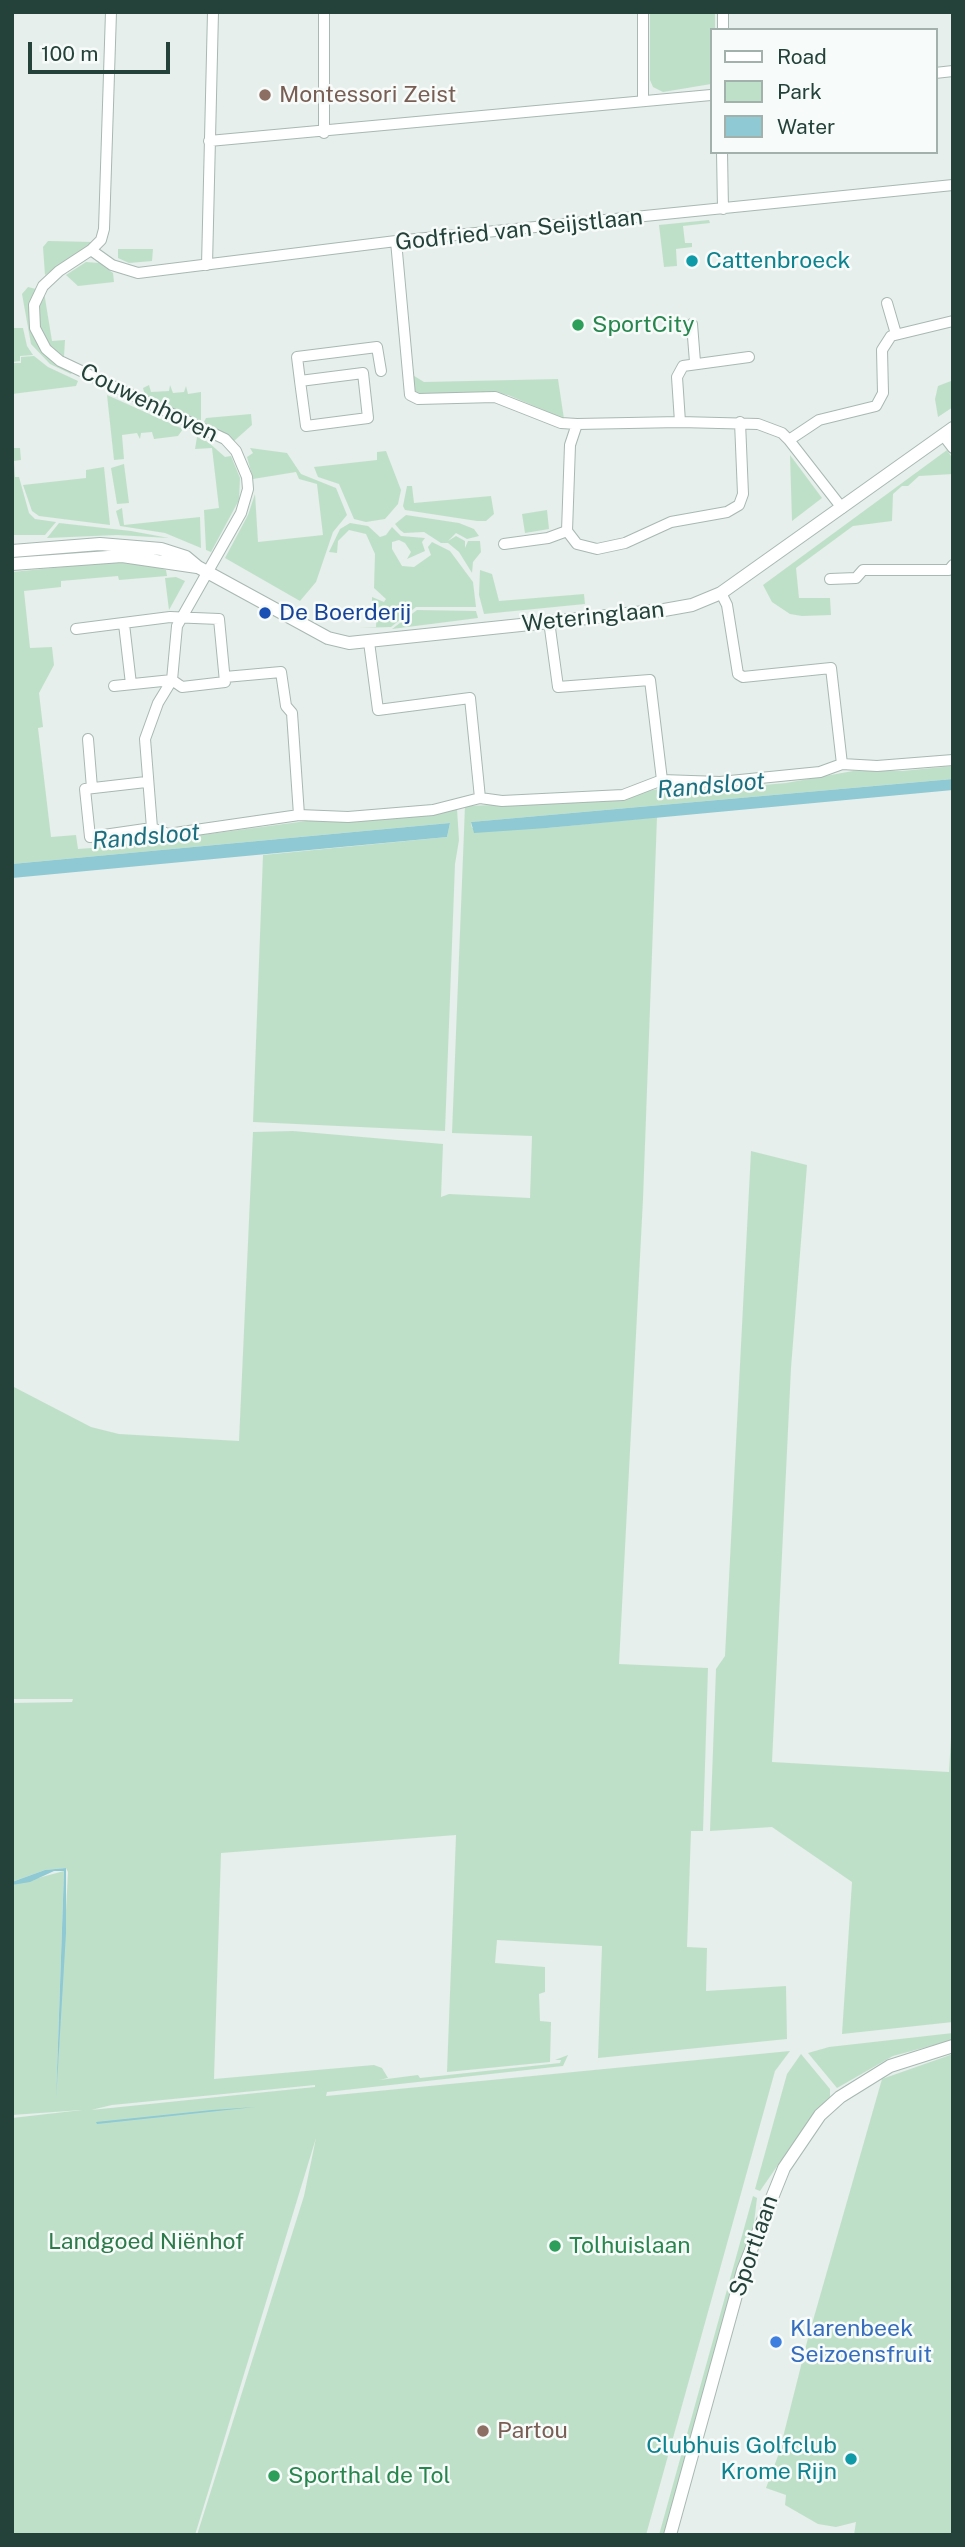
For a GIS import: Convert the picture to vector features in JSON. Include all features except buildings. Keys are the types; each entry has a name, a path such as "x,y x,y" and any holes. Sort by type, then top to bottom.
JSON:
{"street":[{"path":"91,250 101,240 104,229 110,12"},
{"path":"207,265 213,12"},
{"path":"324,12 324,132"},
{"path":"643,12 643,100"},
{"path":"209,141 710,95"},
{"path":"722,154 723,209"},
{"name":"Godfried van Seijstlaan","path":"91,250 112,265 138,273 396,241 953,185"},
{"path":"396,241 410,395 418,399 495,397 561,423 740,422 774,430 789,440 842,508"},
{"name":"Couwenhoven","path":"91,250 59,271 43,286 34,305 35,328 46,349 60,361 209,429 236,450 247,477 245,502 202,570 181,618 175,637 172,680 158,702 145,739 146,782 152,828"},
{"path":"887,303 896,334"},
{"path":"789,440 819,421 876,406 883,393 883,345 896,334 953,321"},
{"path":"692,324 695,362"},
{"path":"300,381 363,373 368,418 306,426 300,381 297,357 377,347 382,371"},
{"path":"680,422 677,376 683,366 695,362 749,357"},
{"path":"566,531 585,548 607,548 671,522 727,512 739,505 743,494 740,422"},
{"path":"566,531 570,445 577,424"},
{"path":"948,431 953,448"},
{"name":"Weteringlaan","path":"12,551 119,544 161,549 186,557 202,570 328,638 349,643 664,610 692,605 721,593 948,431"},
{"path":"504,544 548,538 566,531"},
{"name":"Weteringlaan","path":"12,564 122,555 202,570"},
{"path":"830,579 856,578 863,570 949,569 953,565"},
{"path":"721,593 727,605 738,674 743,677 831,668 842,764"},
{"path":"76,629 124,624 129,620 219,619 225,682 182,687 172,680 114,686"},
{"path":"549,621 558,687 650,680 662,780"},
{"path":"124,624 131,684"},
{"path":"369,642 378,710 470,698 480,798"},
{"path":"225,677 281,672 286,706 292,713 299,815"},
{"path":"88,739 92,788"},
{"path":"146,782 85,789 90,837 152,828 168,834 299,815 348,817 433,810 480,798 502,801 623,795 662,780 720,782 820,772 842,764 877,766 953,760"},
{"name":"Sportlaan","path":"670,2535 743,2270 758,2226 784,2168 820,2115 840,2096 890,2066 953,2046"}],"green space":[{"path":"650,12 715,12 715,28 710,28 710,84 663,92 653,87 650,80"},
{"path":"709,220 710,223 683,226 685,243 692,243 692,247 676,249 677,266 664,267 659,225"},
{"path":"48,241 93,242 45,275 43,247"},
{"path":"118,249 153,249 152,261 129,263 118,258"},
{"path":"86,262 99,263 113,273 114,282 78,286 66,275"},
{"path":"28,287 36,289 29,314 32,333 42,351 73,371 71,374 50,364 31,344 22,294"},
{"path":"44,292 52,341 65,340 64,357 45,341 39,324 39,304"},
{"path":"12,328 23,328 27,346 33,355 20,356 20,361 12,362"},
{"path":"34,356 48,367 78,381 76,386 12,394 12,363 21,363 21,357"},
{"path":"411,374 424,382 558,379 564,419 508,395 416,395 412,390"},
{"path":"953,376 953,407 938,417 935,399 938,386 951,381"},
{"path":"149,385 151,392 169,391 170,385 173,393 184,392 186,386 188,394 201,392 201,421 145,395 143,388"},
{"path":"107,395 183,429 178,436 154,439 152,432 141,433 140,439 137,433 122,435 124,459 114,460"},
{"path":"251,414 252,425 234,441 204,422 206,418"},
{"path":"197,437 208,442 225,457 231,456 240,478 239,500 211,552 206,550 204,510 219,508 212,448 195,449"},
{"path":"12,444 13,448 20,448 21,460 14,461 15,477 19,477 29,513 35,519 56,522 45,535 12,535"},
{"path":"250,448 287,453 301,474 336,488 347,515 333,532 316,582 300,601 225,558 248,515 255,494 258,542 323,535 317,484 299,479 296,472 253,479 247,457 253,453"},
{"path":"947,450 953,459 953,474 919,476 908,486 902,486 893,494 892,521 853,526 796,568 799,598 830,598 831,615 790,614 772,602 763,585"},
{"path":"386,451 401,490 398,504 385,519 366,522 354,519 339,484 318,477 314,467 377,460 377,452"},
{"path":"790,455 822,498 792,521"},
{"path":"124,464 129,503 117,504 111,468"},
{"path":"104,467 110,525 39,516 32,511 23,485 86,478 86,470"},
{"path":"407,486 412,486 414,503 491,496 494,514 486,521 477,521 405,510 403,506"},
{"path":"122,508 124,525 200,517 201,548 165,533 120,526 116,511"},
{"path":"547,510 549,529 525,533 522,514"},
{"path":"406,515 459,523 474,529 479,536 467,539 456,533 448,541 456,536 465,541 465,548 468,541 480,541 481,552 473,562 472,573 459,552 448,543 441,543 424,532 404,533 400,530 395,524"},
{"path":"59,523 169,538 117,535 47,538"},
{"path":"350,523 368,526 380,537 386,535 392,527 401,536 425,538 422,542 425,551 407,559 411,552 405,543 399,540 392,542 392,549 402,566 414,567 431,555 428,547 432,542 450,551 473,582 476,607 416,607 391,627 359,628 376,627 377,606 372,606 372,597 384,602 386,599 374,588 375,554 366,534 349,530 338,541 337,553 329,552 340,529"},
{"path":"113,562 152,566 166,570 167,576 119,580 118,576 61,581 61,587 24,591 30,648 52,647 54,665 39,693 43,727 38,728 51,837 76,835 78,849 105,847 105,841 107,846 151,842 152,835 159,839 171,839 314,820 457,809 459,840 455,864 445,1131 253,1122 263,855 447,837 450,823 12,864 12,572"},
{"path":"480,570 492,574 499,601 584,594 585,604 484,614 479,595"},
{"path":"176,577 185,581 169,610 165,578"},
{"path":"417,610 476,611 478,618 392,629"},
{"name":"Landgoed Niënhof","path":"953,766 953,779 471,822 472,828 547,828 657,817 643,1199 619,1664 708,1668 703,1831 691,1831 687,1947 707,1948 706,1991 786,1986 787,2039 598,2058 602,1946 497,1940 495,1963 545,1967 545,1992 539,1994 540,2021 551,2022 550,2062 447,2072 456,1835 221,1853 214,2079 374,2065 382,2068 388,2078 379,2080 418,2075 420,2078 560,2063 561,2060 555,2060 568,2055 563,2066 327,2092 326,2096 790,2051 775,2071 646,2535 197,2535 304,2196 316,2138 195,2535 12,2535 12,2118 82,2110 12,2115 12,1885 64,1871 56,2101 68,1872 66,1868 45,1870 12,1882 12,1703 72,1702 73,1699 12,1699 12,1386 91,1427 119,1434 239,1441 253,1132 293,1131 443,1144 441,1197 449,1194 530,1198 532,1136 452,1133 465,806 577,802 659,789 719,789 786,783 853,771 902,771","holes":["315,2087 91,2110 112,2105"]},
{"path":"751,1151 807,1165 791,1368 772,1762 949,1772 953,1703 953,2022 842,2034 852,1882 772,1827 710,1831 716,1669 725,1656"},
{"path":"953,2033 953,2040 893,2056 837,2088 808,2053 829,2047"},
{"path":"801,2054 830,2089 830,2097 807,2123 760,2191 755,2189 787,2074"},
{"path":"953,2054 953,2535 854,2535 856,2522 836,2527 818,2524 785,2505 786,2495 766,2488 779,2453 808,2338 882,2079"},
{"path":"753,2196 757,2198 754,2223 666,2535 659,2535"}],"water":[{"path":"953,779 953,790 547,828 474,833 471,822"},
{"path":"450,823 447,837 12,878 12,864"},
{"path":"66,1868 66,1933 56,2101 64,1871 54,1871 30,1882 12,1885 12,1882 45,1870"},
{"path":"255,2107 97,2124 96,2122 212,2110"}],"place":[{"name":"Montessori Zeist","path":"265,95"},
{"name":"Cattenbroeck","path":"692,261"},
{"name":"SportCity","path":"578,325"},
{"name":"De Boerderij","path":"265,613"},
{"name":"Tolhuislaan","path":"555,2246"},
{"name":"Klarenbeek Seizoensfruit","path":"776,2342"},
{"name":"Partou","path":"483,2431"},
{"name":"Clubhuis Golfclub Krome Rijn","path":"851,2459"},
{"name":"Sporthal de Tol","path":"274,2476"}],"water label":[{"name":"Randsloot","path":"711,786"},
{"name":"Randsloot","path":"146,837"}]}
